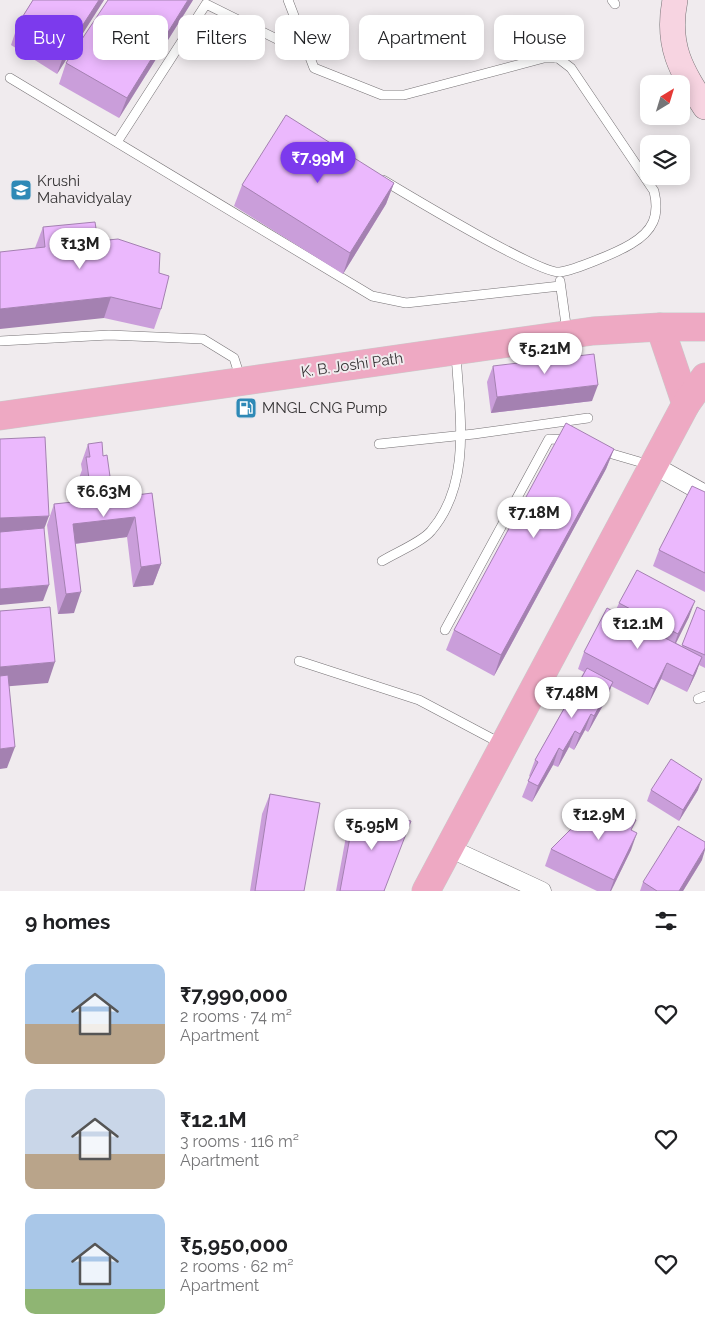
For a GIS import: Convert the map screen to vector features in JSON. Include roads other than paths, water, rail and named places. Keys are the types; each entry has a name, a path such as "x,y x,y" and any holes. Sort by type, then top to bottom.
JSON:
{"main road":[{"path":"676,0 672,18 672,38 690,83 705,107"},
{"path":"660,326 686,404"},
{"name":"K. B. Joshi Path","path":"0,416 568,334 660,326 705,327"},
{"path":"426,891 655,466 686,404 705,377"}],"street":[{"path":"655,466 705,494"},
{"path":"449,848 542,891"}],"lane":[{"path":"288,0 294,15"},
{"path":"116,142 206,4 275,38"},
{"path":"311,60 314,68 382,95 404,95 536,60"},
{"path":"374,176 529,263 559,273 623,248 644,236 653,222 658,206 654,191 571,68 559,60"},
{"path":"10,78 372,296 406,303 560,286"},
{"path":"559,273 568,334"},
{"path":"0,341 109,335 203,339 234,358 242,381"},
{"path":"382,561 430,532 450,503 460,459 456,350"},
{"path":"379,444 588,418"},
{"path":"445,630 549,439 578,443"},
{"path":"596,449 655,466"},
{"path":"299,661 419,700 504,745"}],"place":[{"name":"Krushi Mahavidyalay","path":"21,190"},
{"name":"MNGL CNG Pump","path":"246,408"}]}
